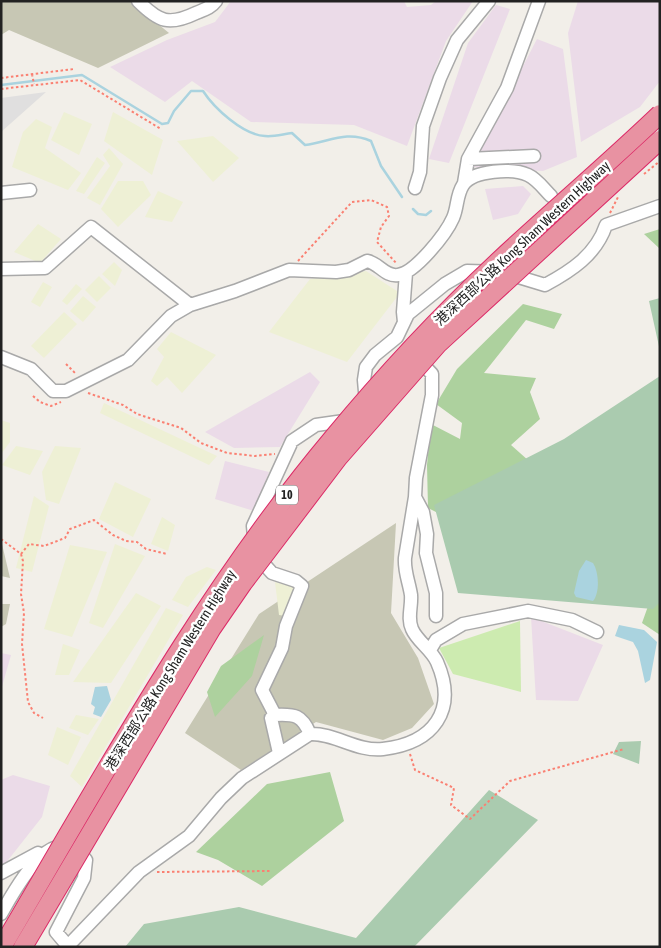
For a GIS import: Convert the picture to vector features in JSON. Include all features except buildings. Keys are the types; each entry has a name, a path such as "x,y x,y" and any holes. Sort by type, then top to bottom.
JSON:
{"highway":[{"name":"港深西部公路 Kong Sham Western Highway","path":"2,947 190,633 229,574 290,491 355,411 430,329 516,245 660,114"},
{"name":"港深西部公路 Kong Sham Western Highway","path":"23,947 212,628 243,583 338,458 438,344 660,140"}],"street":[{"path":"138,1 163,21 169,22 189,17 213,5 216,1"},
{"path":"415,188 420,172 423,126 440,78 457,40 489,1"},
{"path":"1,357 31,369 53,391 66,391 128,360 172,316 190,305 235,291 289,270 336,272 349,270 367,261 390,275 406,273 439,242 452,220 457,198 464,184 468,159 507,88 539,2 534,1"},
{"path":"468,159 534,156"},
{"path":"464,184 476,177 511,170 529,175 551,196"},
{"path":"1,193 30,190"},
{"path":"275,715 262,690 279,656 286,626 302,586 296,581 272,572 263,563 255,547 253,526 292,441 316,425 344,421 362,412 366,404 364,380 366,367 375,355 397,337 408,314 445,284 467,271 502,272 544,285 570,272 594,249 606,225 660,206"},
{"path":"1,269 45,268 91,227 190,305"},
{"path":"404,322 406,273"},
{"path":"1,914 24,876 43,855 62,846 79,851 86,860 84,878 56,932 67,946 139,872 183,841 221,798 242,778 310,734 324,734 352,746 382,749 408,744 435,726 445,707 443,680 430,650 413,631 409,620 411,596 404,568 416,478 432,395 432,374 397,337"},
{"path":"414,497 423,512 426,527 426,552 436,592 436,616"},
{"path":"430,650 436,640 463,624 528,611 572,620 597,632"},
{"path":"279,754 271,726 271,718 275,715 287,714 298,717 305,722 310,734"},
{"path":"1,873 38,853 43,855"}],"path":[{"path":"1,78 74,69"},
{"path":"32,74 34,84"},
{"path":"1,89 80,80 161,129"},
{"path":"640,177 660,161"},
{"path":"606,225 611,210 621,192"},
{"path":"289,270 352,202 372,200 387,207 389,216 381,227 377,242 406,273"},
{"path":"85,392 123,405 137,414 181,428 202,444 227,453 255,456 287,454"},
{"path":"33,396 40,402 52,406 63,401"},
{"path":"21,554 29,544 44,546 65,538 70,529 94,520 113,535 126,541 137,542 146,549 167,554"},
{"path":"1,538 21,554 23,561 21,594 24,612 22,644 28,702 34,713 43,718"},
{"path":"408,744 414,770 454,788 451,805 470,819 510,781 624,749"},
{"path":"139,872 270,871"}],"shaded area":[{"path":"1,1 130,1 169,33 98,68 9,30 1,35"},
{"path":"231,1 404,1 407,7 431,5 436,1 473,1 446,41 407,146 354,125 251,122 192,81 165,102 110,67 167,40 215,22"},
{"path":"578,1 660,1 660,81 640,107 581,142 568,33"},
{"path":"496,5 510,9 449,163 429,159 468,43"},
{"path":"537,39 563,49 577,157 543,171 471,167"},
{"path":"46,92 1,132 1,98"},
{"path":"64,112 92,124 79,155 51,140"},
{"path":"113,112 163,140 152,175 104,141"},
{"path":"36,119 52,127 45,148 81,173 68,190 12,167 23,132"},
{"path":"213,136 239,158 213,182 177,141"},
{"path":"109,148 123,164 100,205 87,198 110,166 103,155"},
{"path":"97,157 105,163 84,194 76,191"},
{"path":"118,181 143,181 151,195 118,227 101,209"},
{"path":"523,186 531,194 518,214 493,220 485,189"},
{"path":"158,191 183,202 172,222 145,217"},
{"path":"38,224 61,239 40,263 14,252"},
{"path":"114,262 122,270 115,286 102,274"},
{"path":"366,271 400,293 347,362 269,332 310,279"},
{"path":"99,276 111,288 97,302 85,290"},
{"path":"43,282 52,287 40,307 31,302"},
{"path":"76,284 82,289 67,305 62,301"},
{"path":"83,296 96,307 83,322 70,311"},
{"path":"64,312 77,324 44,358 31,346"},
{"path":"171,332 216,355 182,393 167,377 157,386 151,381 164,357 157,349"},
{"path":"310,372 320,382 280,447 234,448 205,432"},
{"path":"104,403 217,456 209,465 100,413"},
{"path":"1,420 10,423 10,442 1,454"},
{"path":"16,446 43,451 30,475 2,465"},
{"path":"55,446 81,448 59,504 46,500 42,472"},
{"path":"225,461 269,472 254,511 215,499"},
{"path":"115,482 151,499 133,537 99,519"},
{"path":"34,496 49,506 32,572 16,568"},
{"path":"162,517 175,525 168,551 151,544"},
{"path":"396,523 391,613 418,658 434,704 412,728 383,740 316,722 241,770 185,733 259,614"},
{"path":"2,544 10,578 1,576"},
{"path":"115,544 145,556 103,628 89,623"},
{"path":"70,545 107,552 72,637 44,629"},
{"path":"207,567 216,570 188,607 172,600 186,577"},
{"path":"275,582 297,588 286,616 279,615"},
{"path":"136,593 161,606 111,683 73,682"},
{"path":"1,604 10,604 6,624 1,627"},
{"path":"166,608 183,615 82,787 70,776"},
{"path":"531,617 603,645 578,701 536,700"},
{"path":"63,644 80,650 69,675 55,675"},
{"path":"1,653 11,655 1,690"},
{"path":"76,715 99,719 88,735 69,728"},
{"path":"57,727 81,737 68,765 48,755"},
{"path":"13,775 50,786 42,817 5,864 1,865 1,780"}],"green space":[{"path":"660,229 660,249 644,234"},
{"path":"660,298 660,351 649,301"},
{"path":"523,304 562,314 554,329 526,320 484,373 536,378 530,392 540,419 511,445 538,469 444,516 428,508 427,465 431,424 460,439 462,423 436,404 457,369"},
{"path":"660,376 660,602 653,609 458,593 434,505 564,439"},
{"path":"652,595 660,596 660,635 642,623"},
{"path":"520,621 521,692 453,674 439,648"},
{"path":"264,635 252,676 215,717 207,692 221,666"},
{"path":"641,741 639,764 613,754 619,742"},
{"path":"330,772 344,821 262,886 218,860 196,852 267,784"},
{"path":"489,790 538,820 414,947 125,947 144,924 239,907 356,938"}],"water":[{"path":"586,560 593,563 597,577 598,588 593,601 576,597 574,593 579,571"},
{"path":"619,625 644,630 657,642 650,680 645,683 638,651 633,642 615,636"},
{"path":"107,686 111,700 101,717 93,714 95,707 91,704 95,687"}],"waterway":[{"path":"1,85 82,75 162,124 168,123 174,111 191,91 203,91 230,120 256,134 272,136 292,133 305,145 345,137 362,138 371,141 381,166 402,197"},
{"path":"413,209 418,214 426,215 431,211"}]}
